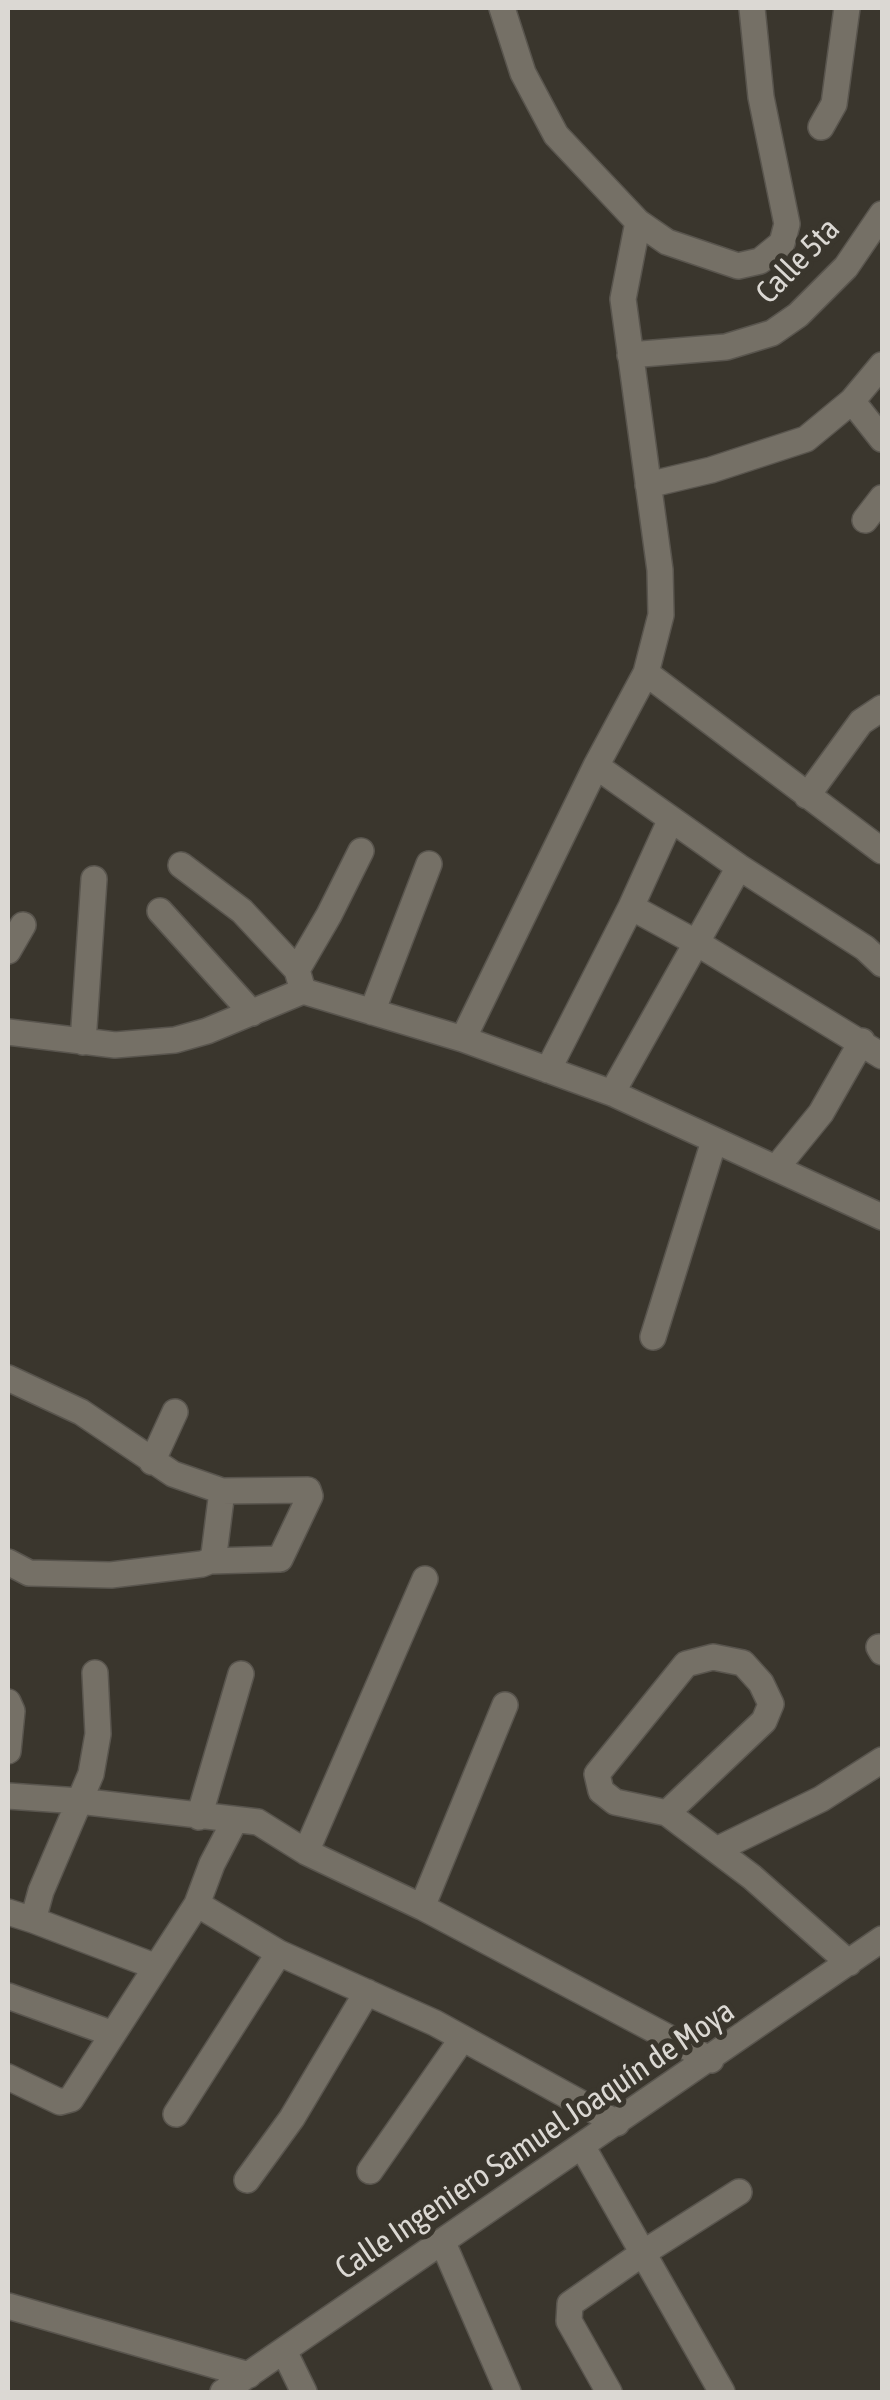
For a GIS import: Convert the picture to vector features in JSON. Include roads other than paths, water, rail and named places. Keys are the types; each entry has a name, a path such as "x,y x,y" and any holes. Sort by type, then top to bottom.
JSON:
{"street":[{"path":"502,8 524,73 556,135 638,222 666,242 738,266 760,262 782,243 787,224 761,97 752,8"},
{"path":"821,127 834,104 847,8"},
{"name":"Calle 5ta","path":"630,355 726,347 772,333 798,315 846,268 882,214"},
{"path":"464,1039 596,766 646,673 661,615 660,570 623,299 638,222"},
{"path":"648,486 806,439 852,401 882,365"},
{"path":"852,401 882,438"},
{"path":"865,520 882,498"},
{"path":"646,673 882,851"},
{"path":"807,796 861,722 882,708"},
{"path":"596,766 740,868 865,948 882,964"},
{"path":"548,1070 671,819"},
{"path":"8,1032 115,1045 175,1040 252,1013 300,980 360,851"},
{"path":"372,1012 429,864"},
{"path":"181,865 242,912 300,980 372,1012 464,1039 612,1093 882,1217"},
{"path":"612,1093 740,868"},
{"path":"82,1042 94,879"},
{"path":"631,907 697,942 872,1049 777,1167"},
{"path":"160,911 252,1013"},
{"path":"8,951 23,925"},
{"path":"654,1337 714,1140"},
{"path":"8,1378 81,1412 173,1474 222,1492 303,1488 310,1496 280,1559 210,1561 110,1575 30,1573 8,1562"},
{"path":"152,1462 175,1412"},
{"path":"210,1561 222,1492"},
{"path":"306,1852 424,1579"},
{"path":"667,1813 764,1721 771,1704 762,1683 743,1662 712,1658 686,1664 597,1774 601,1791 616,1802 667,1813 718,1849 850,1963"},
{"path":"96,1673 98,1734 91,1774 20,1916 154,1966"},
{"path":"199,1817 241,1674"},
{"path":"8,1702 12,1711 8,1751"},
{"path":"422,1907 506,1705"},
{"path":"718,1849 821,1799 882,1760"},
{"path":"8,1796 258,1822 306,1852 422,1907 711,2060"},
{"path":"8,2077 60,2102 70,2098 197,1904 235,1820"},
{"path":"197,1904 279,1953 462,2039 617,2123"},
{"name":"Calle Ingeniero Samuel Joaquín de Moya","path":"222,2392 882,1939"},
{"path":"176,2114 279,1953"},
{"path":"247,2180 292,2118 367,1992"},
{"path":"8,1999 114,2034"},
{"path":"370,2171 462,2039"},
{"path":"582,2146 722,2392"},
{"path":"609,2392 569,2320 570,2304 642,2252 739,2192"},
{"path":"443,2243 508,2392"},
{"path":"8,2306 250,2374"},
{"path":"284,2351 304,2392"}]}
